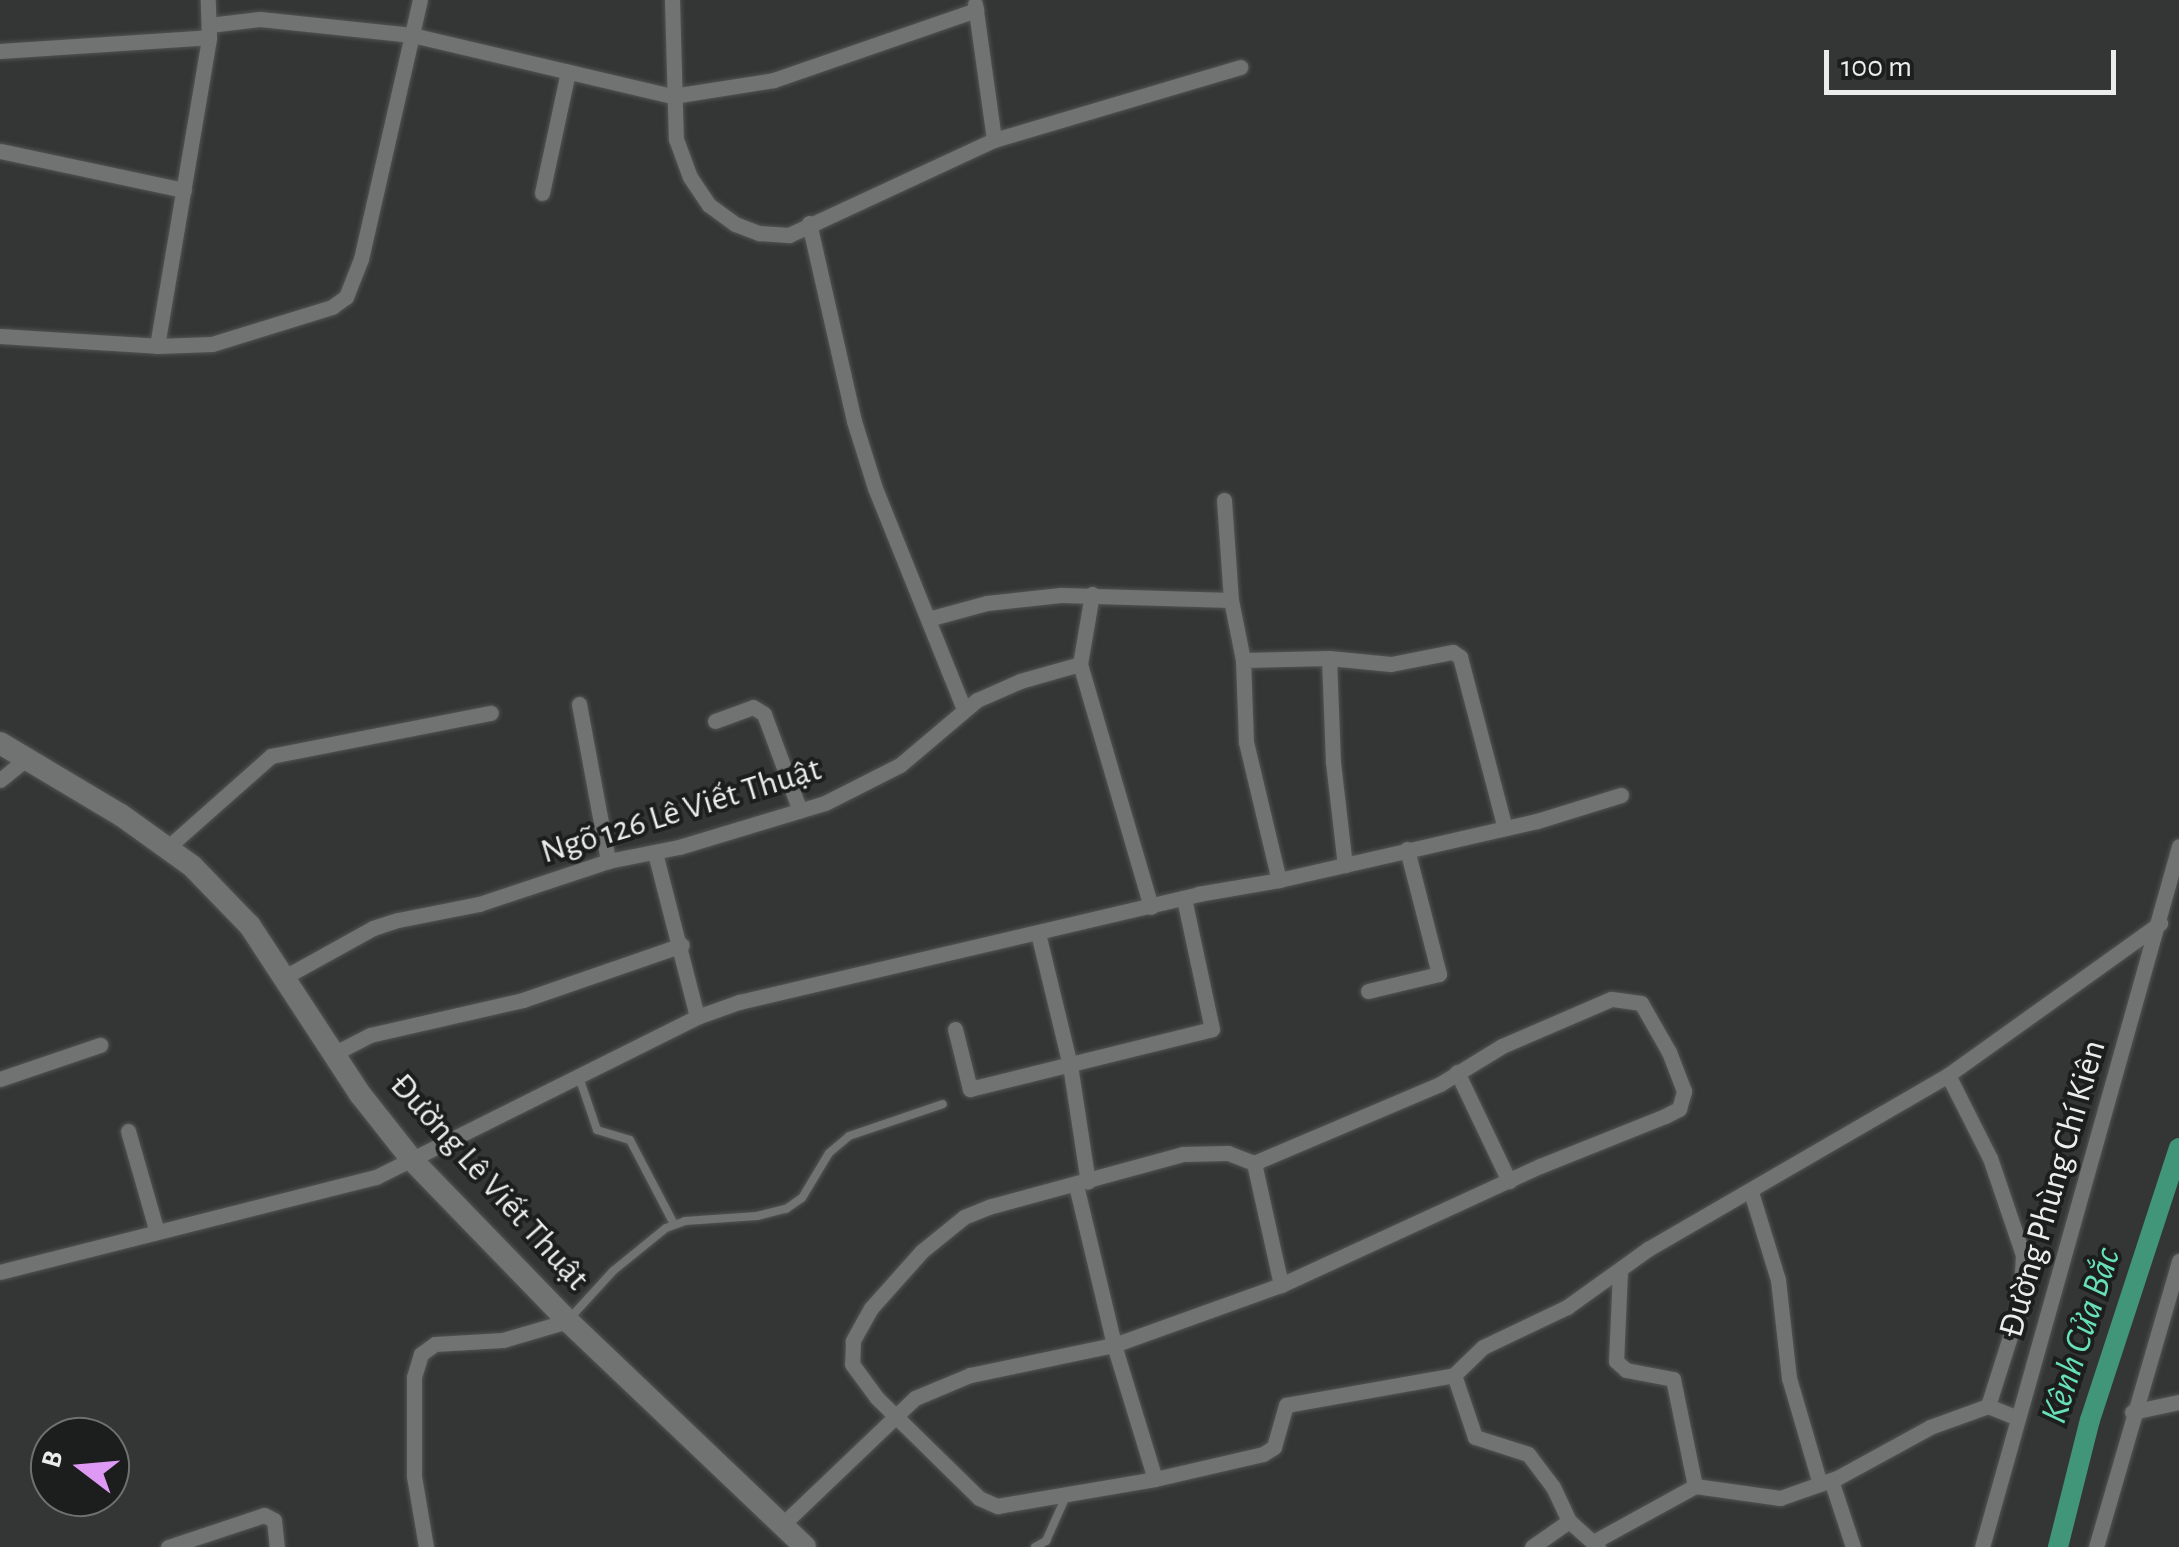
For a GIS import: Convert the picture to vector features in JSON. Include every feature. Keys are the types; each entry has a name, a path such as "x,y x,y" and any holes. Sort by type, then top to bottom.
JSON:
{"main road":[{"name":"Đường Lê Viết Thuật","path":"0,742 121,815 192,866 250,926 333,1054 413,1161 568,1320 805,1547"}],"street":[{"path":"157,346 209,31 208,0"},
{"path":"260,0 260,19"},
{"path":"0,336 157,346 212,344 332,307 353,290 420,0"},
{"path":"672,0 676,140 690,178 709,205 735,224 759,233 788,235 994,140 1240,67"},
{"path":"0,51 209,31 260,19 412,36 673,96 774,80 975,5 994,140"},
{"path":"542,194 568,72"},
{"path":"0,151 184,190"},
{"path":"809,223 854,421 902,565 964,709"},
{"path":"1224,500 1231,600 1243,660 1246,742 1279,880"},
{"path":"928,619 1006,600 1092,594 1231,600"},
{"path":"1092,594 1080,664 1151,907"},
{"path":"1243,660 1329,658 1392,664 1453,652 1460,658 1505,828"},
{"path":"1329,658 1333,762 1345,865"},
{"name":"Ngõ 126 Lê Viết Thuật","path":"281,979 372,928 479,904 608,861 800,812 900,765 964,709 1020,681 1080,664"},
{"path":"579,704 608,861"},
{"path":"715,721 753,707 764,714 800,812"},
{"path":"167,848 272,756 491,713"},
{"path":"0,780 26,759"},
{"path":"0,1272 376,1178 696,1017 739,1002 1505,828 1621,795"},
{"name":"Đường Phùng Chí Kiên","path":"1982,1547 2179,846"},
{"path":"1368,991 1439,974 1407,849"},
{"path":"655,852 682,945 696,1017"},
{"path":"955,1029 970,1089 1212,1029 1184,898"},
{"path":"782,1525 895,1413 915,1398 970,1376 1114,1345 1281,1285 1679,1109 1684,1091 1669,1052 1641,1003 1621,997 1558,1020 1440,1084 1254,1164 1228,1153 1183,1154 991,1206 964,1218 922,1251 871,1308 852,1340 852,1364 860,1379 895,1413 985,1503 1008,1505 1155,1479 1270,1452 1281,1410 1294,1402 1371,1393 1454,1374 1483,1347 1567,1307 1648,1249 1948,1075 2160,923"},
{"path":"1038,933 1070,1065 1082,1184 1114,1345 1155,1479"},
{"path":"333,1054 370,1035 523,1000 682,945"},
{"path":"0,1079 100,1045"},
{"path":"1457,1072 1509,1181"},
{"path":"1948,1075 1986,1148 2023,1255 2020,1305 1988,1406"},
{"path":"128,1131 157,1232"},
{"path":"1254,1164 1281,1285"},
{"path":"1752,1192 1778,1280 1789,1378 1825,1482 1854,1547"},
{"path":"2096,1547 2179,1260"},
{"path":"1620,1271 1616,1360 1622,1368 1673,1379 1695,1486"},
{"path":"426,1547 414,1476 414,1377 422,1354 435,1344 503,1340 568,1320"},
{"path":"1454,1374 1475,1437 1528,1454 1553,1486 1569,1521 1596,1544 1695,1486 1780,1498 1825,1482 1930,1428 1988,1406 2018,1418"},
{"path":"2132,1412 2179,1402"},
{"path":"168,1547 264,1515 274,1520 277,1547"},
{"path":"1532,1547 1569,1521"}],"lane":[{"path":"579,1076 597,1130 630,1140 674,1224"},
{"path":"568,1320 612,1271 674,1224 786,1209 802,1198 828,1152 849,1136 943,1104"},
{"path":"1035,1547 1046,1541 1067,1494"}],"waterway":[{"name":"Kênh Cửa Bắc","path":"2058,1547 2090,1420 2179,1148"}]}
